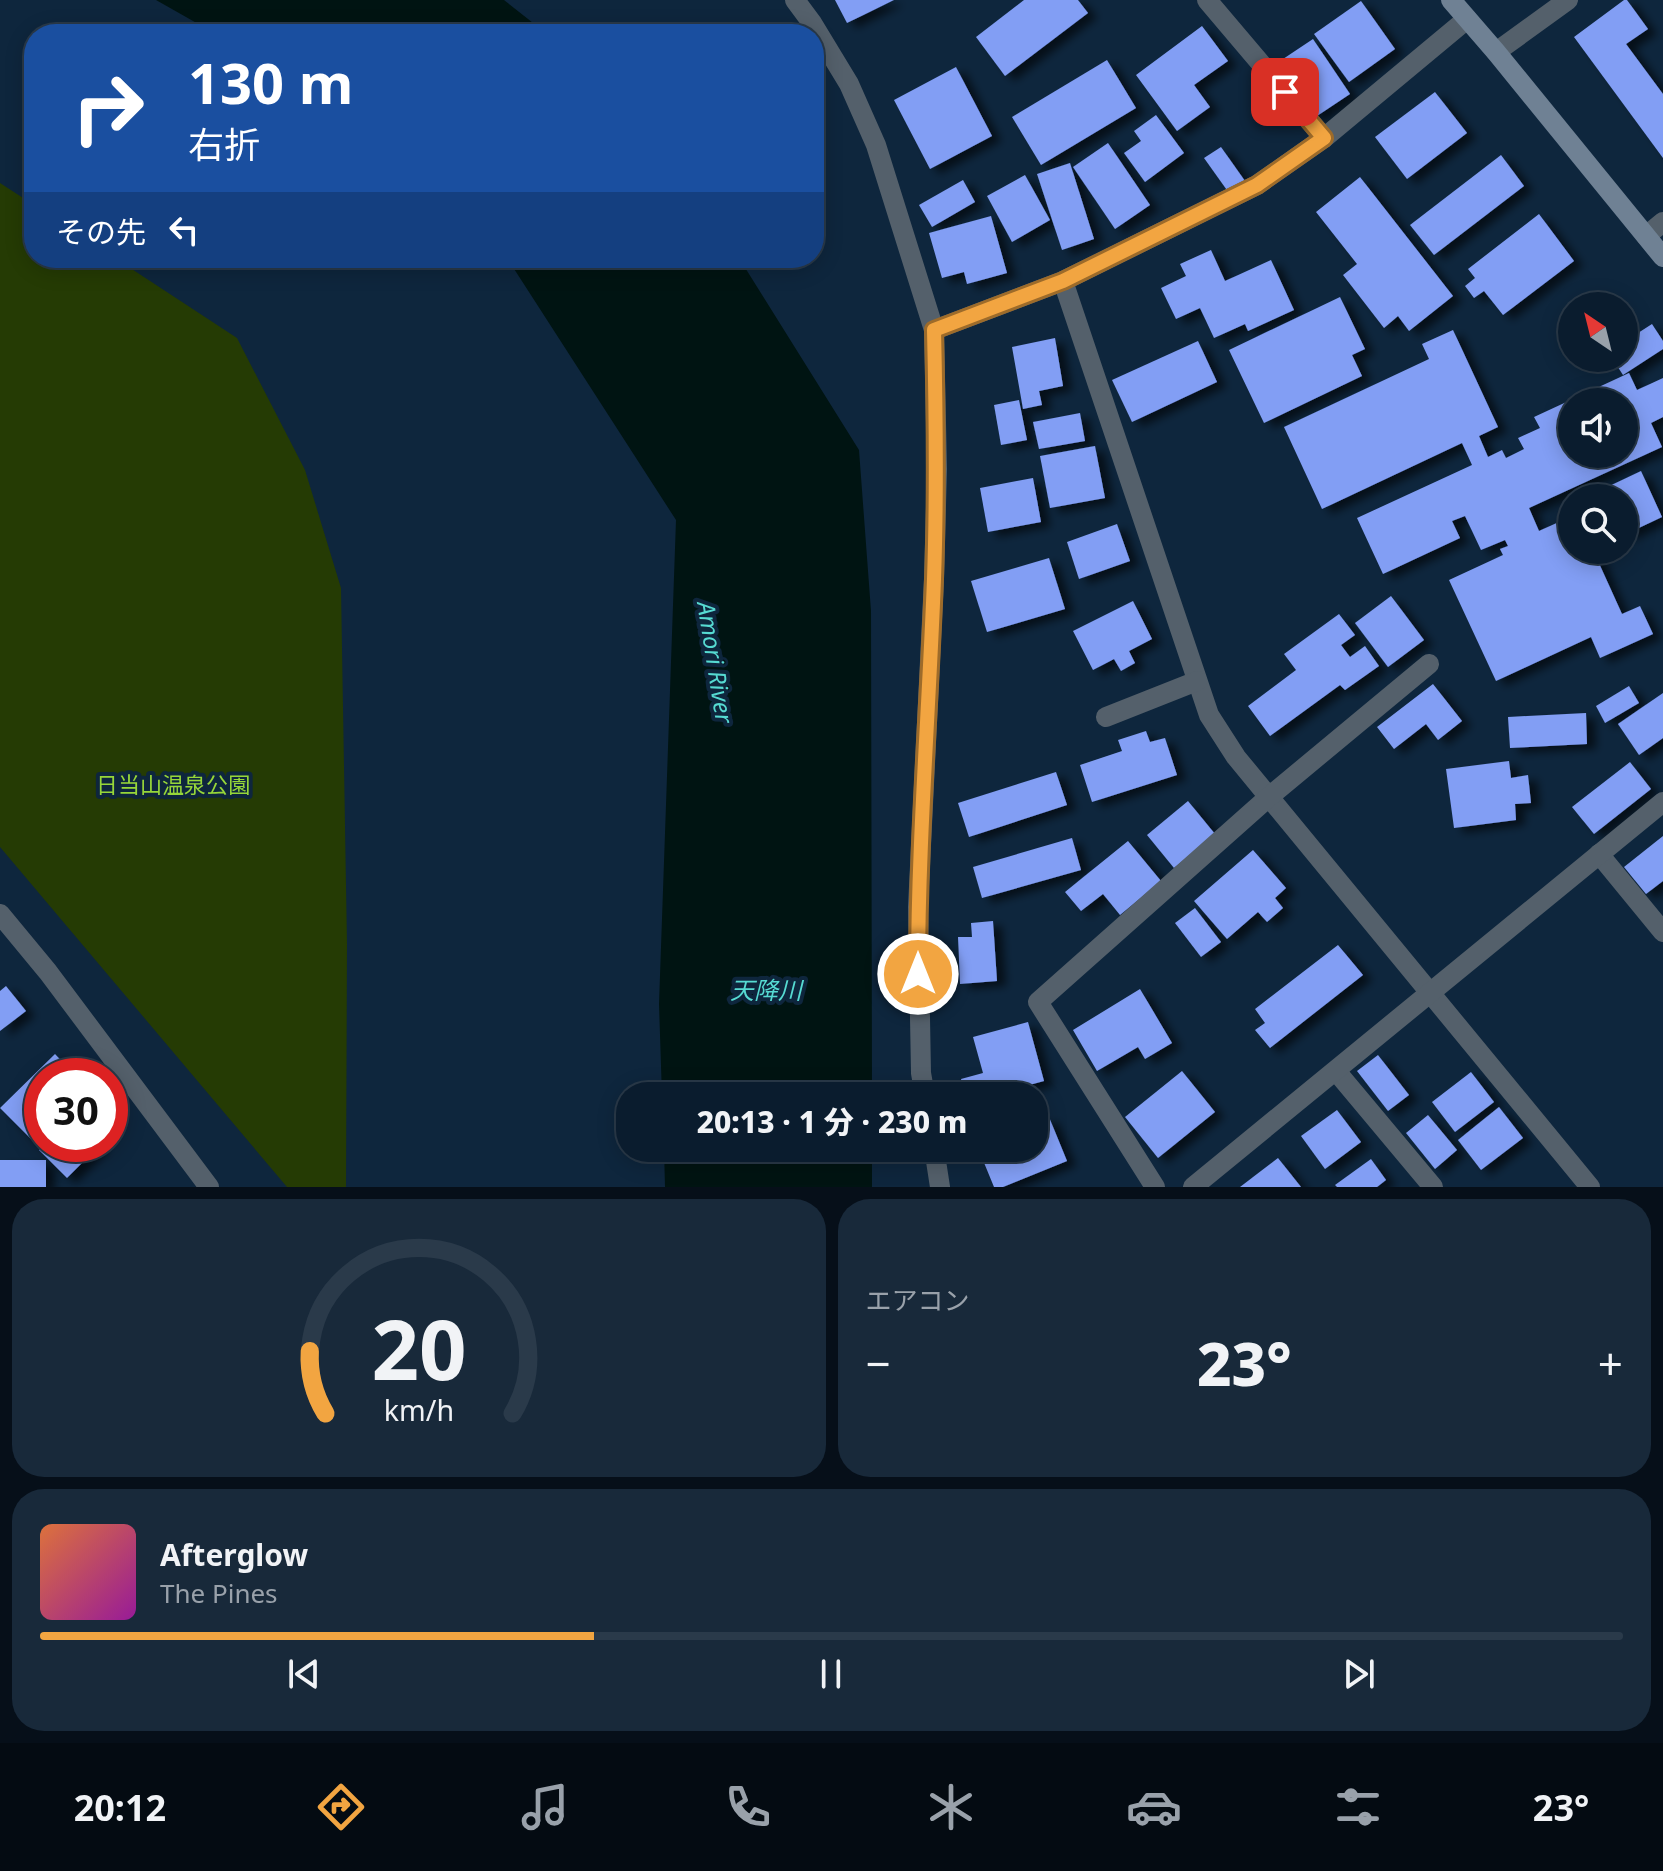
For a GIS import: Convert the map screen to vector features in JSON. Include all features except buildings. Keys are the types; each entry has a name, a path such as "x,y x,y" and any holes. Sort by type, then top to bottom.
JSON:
{"street":[{"path":"795,0 813,24"},
{"path":"1207,0 1324,138"},
{"path":"1451,0 1663,257"},
{"path":"1496,52 1568,0"},
{"path":"934,330 1063,281 1257,185 1324,138 1467,19"},
{"path":"824,43 849,84 876,145 934,330 937,469 934,579 918,907 923,1082"},
{"path":"1646,236 1663,222"},
{"path":"1063,281 1209,715 1236,757 1590,1187"},
{"path":"1155,1187 1038,1002 1270,796 1429,664"},
{"path":"1106,717 1197,681"},
{"path":"1193,1187 1663,802"},
{"path":"1599,854 1663,932"},
{"path":"0,914 48,972 197,1183"},
{"path":"1336,1071 1433,1187"},
{"path":"936,1162 940,1187"}],"green space":[{"name":"日当山温泉公園","path":"0,183 24,199 24,268 130,268 237,338 305,470 341,588 347,944 346,1187 287,1187 0,847"}],"water":[{"path":"156,0 504,0 534,24 198,24"},
{"name":"天降川","path":"513,268 745,268 859,450 871,611 872,1082 662,1082 659,1004 676,520"},
{"path":"664,1162 872,1162 872,1187 665,1187"}],"route":[{"path":"918,974 918,907 937,469 934,330 1063,281 1257,185 1324,138 1285,92"}],"water label":[{"name":"Amori River","path":"716,662"}]}
